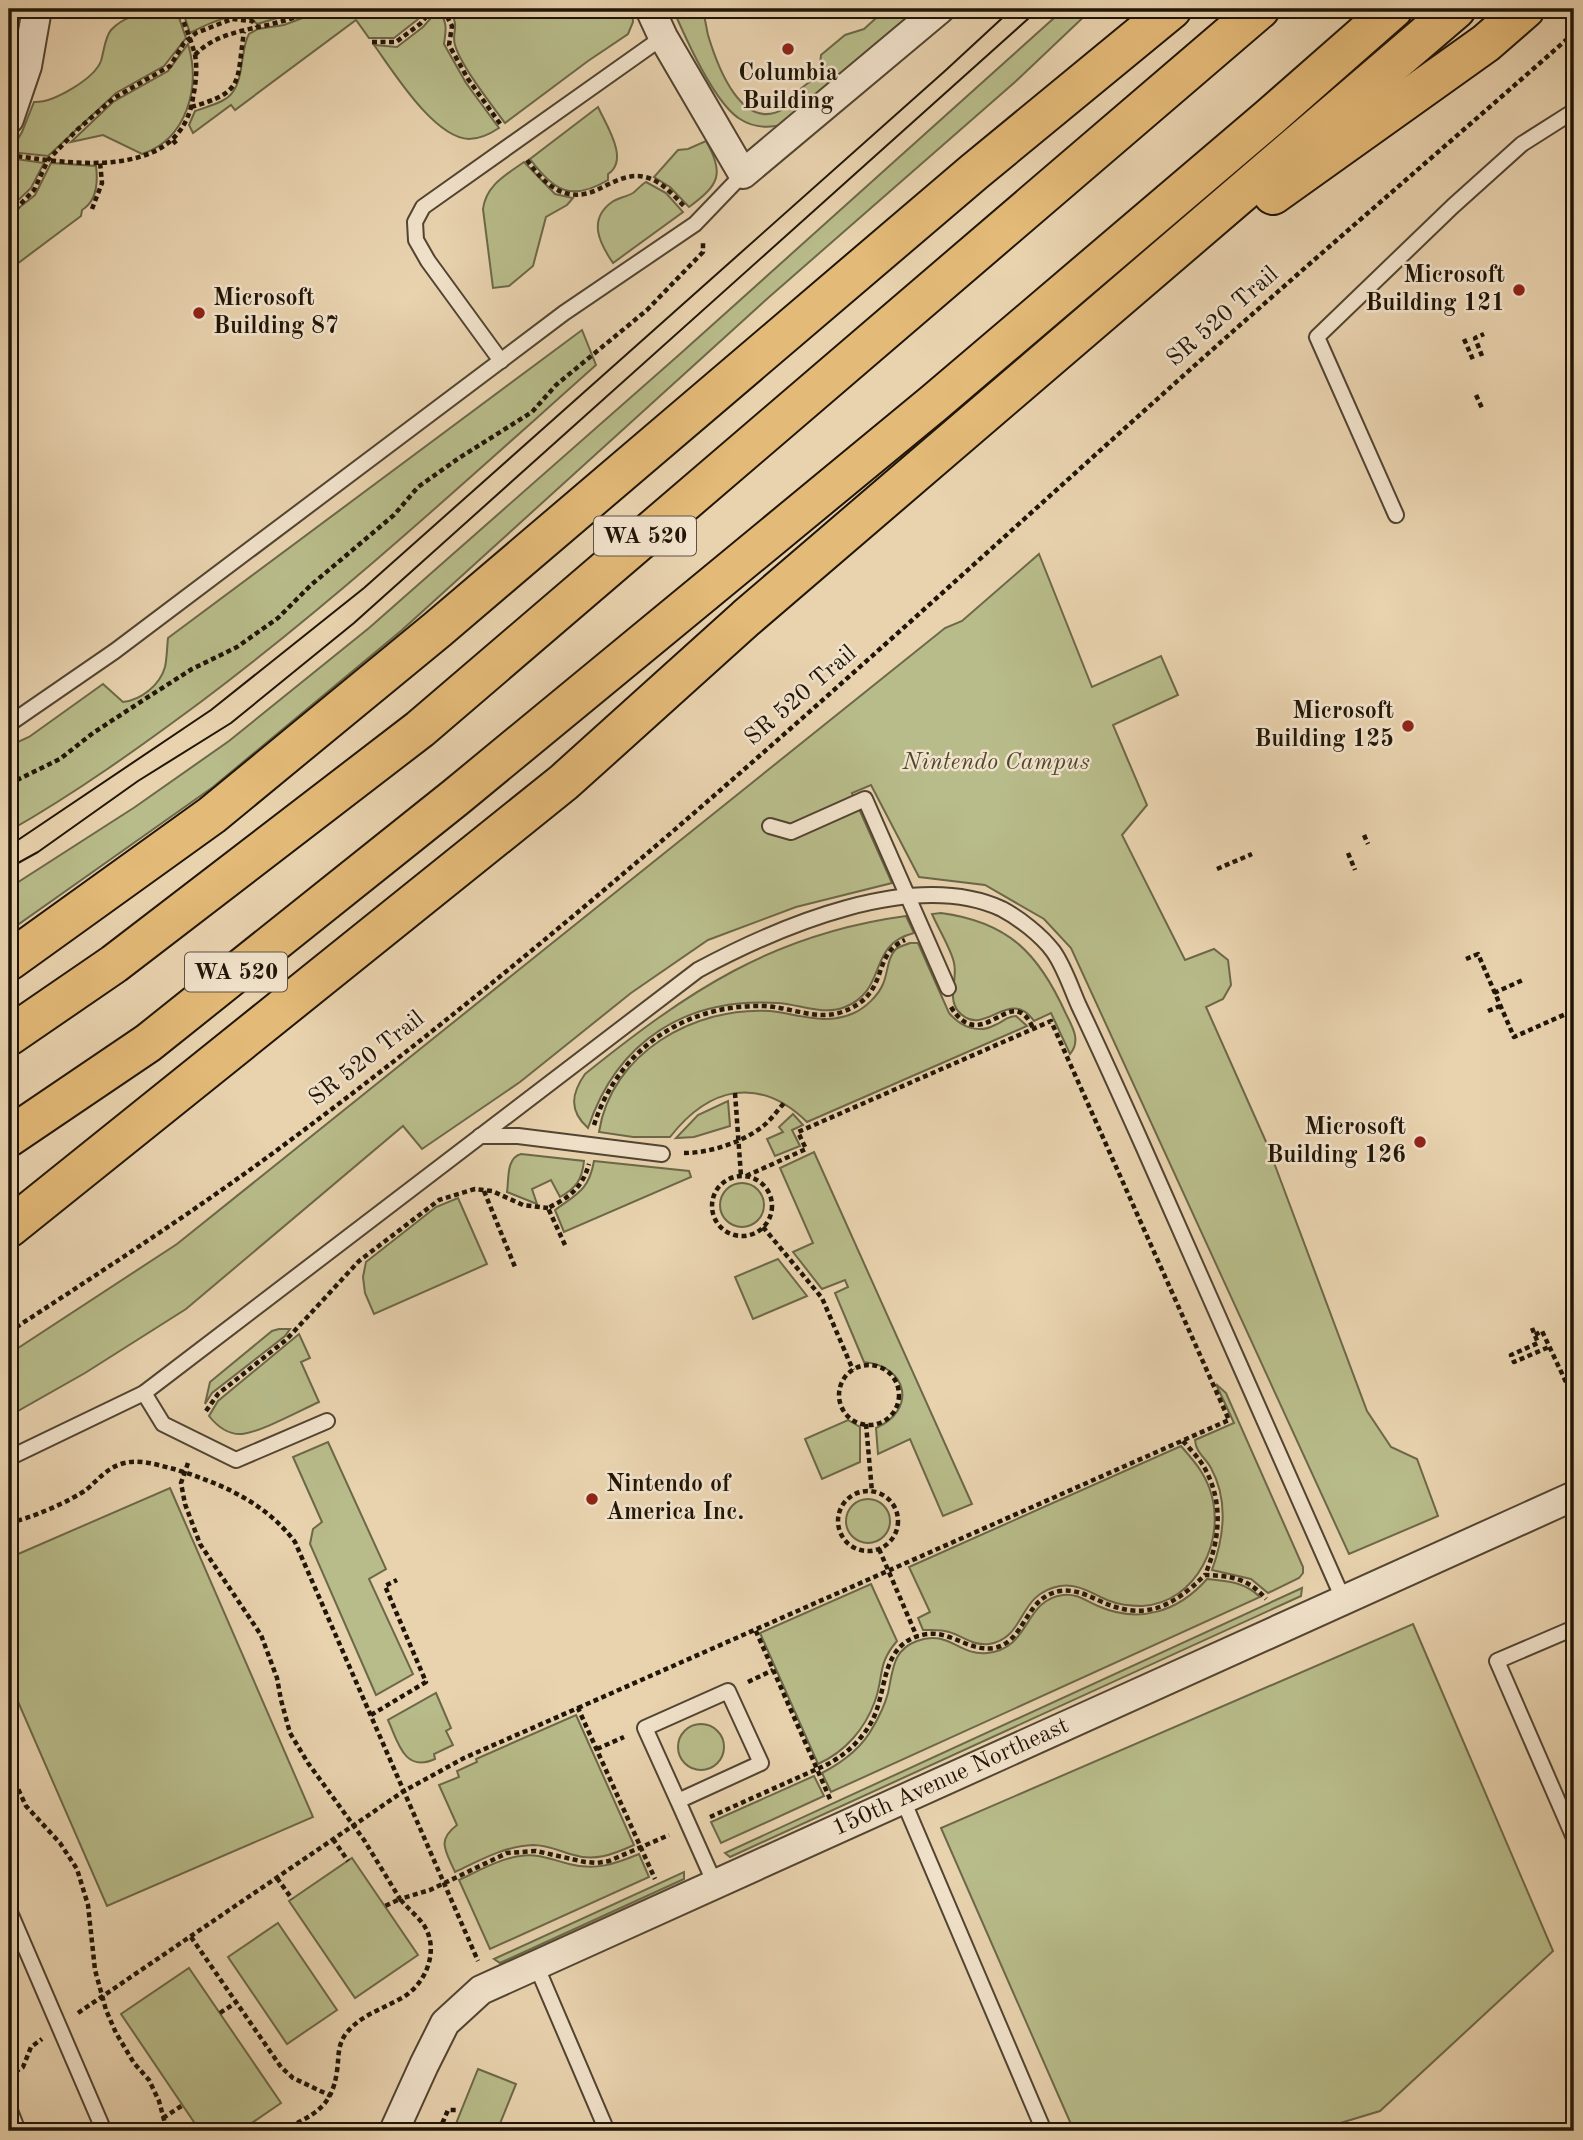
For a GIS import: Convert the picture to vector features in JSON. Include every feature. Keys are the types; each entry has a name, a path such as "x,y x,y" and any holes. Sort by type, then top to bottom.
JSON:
{"highway":[{"path":"974,172 1139,9"},
{"path":"9,961 212,815 438,629 974,172 1172,9"},
{"name":"WA 520","path":"9,1036 114,964 421,729 1260,9"},
{"name":"WA 520","path":"9,1137 148,1042 456,797 934,402 1393,9"},
{"path":"9,1227 564,782 746,618 1456,9"},
{"path":"1061,348 1486,43 1525,9"},
{"path":"9,1205 169,1098"}],"street":[{"path":"9,119 27,66 37,9"},
{"path":"650,9 663,37 743,174 940,9"},
{"name":"150th Avenue Northeast","path":"394,2131 445,2023 481,1990 1574,1496"}],"lane":[{"path":"500,360 428,261 416,240 415,222 423,207 663,37"},
{"path":"1395,515 1317,337 1452,206 1522,144 1574,111"},
{"path":"9,724 115,651 564,313 695,224 743,174"},
{"path":"770,826 791,832 865,799 948,988"},
{"path":"9,1458 144,1393 698,970 779,930 857,905 927,894 966,897 1003,910 1030,928 1054,951 1105,1060 1344,1601"},
{"path":"480,1136 518,1136 662,1154"},
{"path":"144,1393 163,1424 236,1460 327,1421"},
{"path":"1574,1628 1497,1661 1574,1838"},
{"path":"678,1801 761,1763 728,1691 645,1728 715,1884"},
{"path":"902,1800 1044,2131"},
{"path":"9,1910 104,2131"},
{"path":"536,1965 607,2131"},
{"path":"9,2108 18,2131"}],"path":[{"path":"9,155 48,160 130,160 159,150 173,139 191,107 196,76 195,56 179,9"},
{"path":"195,56 214,40 316,9"},
{"path":"372,42 396,42 420,24 433,9"},
{"path":"443,9 452,26 449,45 468,79 502,126"},
{"path":"9,216 34,190 48,160 77,130 114,97 170,66 189,38 204,29 232,19 252,21 257,26"},
{"path":"191,107 224,96 234,88 244,32"},
{"name":"SR 520 Trail","path":"9,1332 143,1244 294,1138 454,1014 634,866 943,594 1216,347 1574,33"},
{"path":"173,139 177,145"},
{"path":"527,160 554,190 563,194 589,193 607,184 637,176 659,183 687,209"},
{"path":"92,209 102,183 100,162"},
{"path":"9,783 60,759 93,733 192,668 237,647 278,618 311,585 394,515 418,487 459,457 532,412 556,385 647,310 703,252 704,239"},
{"path":"1482,356 1475,338 1484,334"},
{"path":"1464,339 1474,362"},
{"path":"1476,395 1482,408"},
{"path":"1364,835 1368,844"},
{"path":"1348,853 1356,870"},
{"path":"1217,869 1252,854"},
{"path":"593,1129 599,1110 620,1072 650,1041 668,1029 715,1012 740,1008 763,1006 823,1016 840,1013 863,1002 873,991 887,953 892,947 910,938 927,939"},
{"path":"1466,959 1478,954 1514,1037 1568,1013"},
{"path":"1494,993 1525,979"},
{"path":"948,988 950,1006 956,1015 966,1022 988,1024 1010,1011 1018,1011 1033,1028"},
{"path":"1489,1011 1500,1006"},
{"path":"74,2016 404,1791 464,1758 1229,1420 1051,1021 799,1132 806,1149 743,1176 728,1179 714,1194 713,1214 726,1231 735,1235 746,1235 763,1226 769,1219 771,1201 763,1184 743,1176"},
{"path":"734,1093 743,1176"},
{"path":"662,1154 691,1153 738,1140 762,1127 784,1103"},
{"path":"206,1411 218,1394 286,1340 359,1261 439,1200 475,1189 523,1205 548,1208 577,1190 585,1178 590,1162"},
{"path":"483,1190 515,1267"},
{"path":"548,1208 565,1245"},
{"path":"763,1226 822,1298 853,1370"},
{"path":"1532,1328 1538,1343 1511,1355 1514,1362 1549,1347"},
{"path":"1535,1335 1542,1331 1572,1395"},
{"path":"864,1365 883,1368 896,1381 898,1399 891,1416 883,1421 866,1424 853,1420 845,1413 839,1393 847,1374 853,1370 864,1365"},
{"path":"866,1424 872,1492"},
{"path":"710,1817 840,1757 865,1732 881,1699 885,1673 894,1652 906,1641 939,1633 981,1649 997,1647 1013,1637 1032,1607 1051,1593 1073,1590 1120,1609 1136,1611 1153,1610 1183,1596 1205,1575 1214,1554 1218,1507 1204,1465 1183,1441"},
{"path":"9,1522 37,1514 85,1490 106,1471 123,1463 139,1461 218,1482 244,1497 284,1527 295,1542 479,1961"},
{"path":"188,1463 181,1483 185,1504 200,1544 261,1635 277,1678 290,1733 400,1899 424,1926 430,1940 431,1957 426,1971 414,1988 401,1999 365,2015 342,2039 331,2096 312,2117 282,2131"},
{"path":"872,1492 889,1500 898,1516 894,1535 889,1542 878,1549 862,1550 844,1539 838,1520 846,1501 854,1495 872,1492"},
{"path":"878,1549 918,1637"},
{"path":"1205,1575 1242,1580 1256,1587 1266,1599"},
{"path":"371,1715 426,1682 385,1586 397,1580"},
{"path":"755,1629 830,1799"},
{"path":"744,1683 773,1671"},
{"path":"579,1708 655,1880"},
{"path":"597,1749 625,1736"},
{"path":"9,1757 13,1778 26,1806 60,1843 77,1869 88,1905 95,1969 102,1996 116,2033 134,2063 149,2080 159,2101 167,2131"},
{"path":"384,1906 444,1883 507,1853 536,1851 597,1863 609,1861 670,1835"},
{"path":"333,1839 348,1861"},
{"path":"277,1878 292,1899"},
{"path":"191,1937 281,2067 293,2078 331,2096"},
{"path":"220,2013 235,2003"},
{"path":"15,2072 23,2067 31,2047 44,2038"},
{"path":"163,2118 183,2105"},
{"path":"439,2131 448,2110 457,2110"}],"green space":[{"path":"176,9 186,38 164,66 116,93 48,156 10,152 22,132 34,102 52,99 72,89 97,68 111,30 130,17"},
{"path":"182,9 308,9 257,24 242,17 225,18 190,33"},
{"path":"347,9 428,9 394,38 369,38 356,20 235,110 231,105 193,133 189,125 195,111 223,100 238,83 249,34 313,14"},
{"path":"449,9 632,9 633,22 628,34 505,123 458,54 454,40 455,25"},
{"path":"673,9 702,9 718,63 734,93 744,105 756,112 770,114 785,108 798,91 819,75 821,55 845,35 864,29 886,9 925,9 782,125 766,127 740,119 720,99 701,68"},
{"path":"1064,9 1092,9 1015,82 768,298 402,630 213,787 9,931 9,888 135,807 229,741 369,628 680,354"},
{"path":"438,10 445,22 444,44 466,83 499,128 481,137 469,139 456,136 442,128 403,86 374,45 397,47 423,27"},
{"path":"188,44 192,60 191,94 187,110 170,137 142,154 103,135 71,142 113,102 168,71"},
{"path":"598,107 617,151 617,160 608,174 608,180 584,190 564,190 555,186 530,159"},
{"path":"706,141 716,162 716,178 707,192 689,207 670,187 654,177 678,150 688,149"},
{"path":"9,158 44,163 31,188 9,209"},
{"path":"524,162 555,194 573,198 567,205 546,217 533,266 509,286 493,288 483,209 488,193 498,181"},
{"path":"51,163 96,166 94,196 82,210 81,216 9,270 9,221 20,207 35,195"},
{"path":"646,182 666,193 683,212 613,263 600,240 600,216 612,202 633,193"},
{"path":"582,330 596,365 402,537 304,621 202,701 107,769 9,831 9,746 29,737 103,684 123,702 149,691 159,680 165,667 168,638"},
{"name":"Nintendo Campus","path":"1039,554 1092,687 1161,656 1178,695 1113,725 1147,805 1122,835 1185,960 1214,949 1228,960 1231,985 1223,999 1206,1007 1267,1144 1367,1411 1391,1447 1417,1459 1438,1516 1349,1554 1071,948 1044,919 985,885 919,877 871,785 852,793 892,883 796,907 708,940 631,993 520,1082 422,1149 403,1126 186,1309 85,1373 9,1416 9,1354 177,1244 945,628 962,621"},
{"path":"941,913 985,924 1019,944 1033,958 1056,993 1073,1029 1075,1044 1070,1054 1051,1013 1034,1021 1024,1011 1015,1008 977,1020 968,1019 958,1011 953,1000 953,958 932,914"},
{"path":"906,916 914,933 889,947 868,990 859,999 845,1007 828,1010 777,1003 744,1003 713,1008 685,1017 659,1031 637,1049 617,1071 601,1097 588,1128 582,1122 574,1102 577,1088 585,1074 659,1017 696,993 772,952 858,925"},
{"path":"910,943 918,943 949,1013 959,1022 970,1028 982,1029 1016,1016 1027,1026 807,1122 771,1097 735,1093 701,1107 670,1137 633,1137 599,1132 607,1104 620,1079 639,1058 661,1040 686,1026 713,1017 742,1012 770,1011 822,1019 844,1017 871,1001 885,980 893,953"},
{"path":"728,1101 730,1126 694,1137 676,1138 698,1115"},
{"path":"793,1114 803,1125 792,1130 800,1146 775,1156 767,1139 783,1132 779,1127"},
{"path":"814,1152 972,1504 943,1516 910,1439 878,1454 876,1428 898,1411 902,1390 890,1371 864,1362 835,1293 848,1287 845,1280 822,1289 793,1252 813,1243 780,1168"},
{"path":"521,1154 584,1161 582,1173 574,1187 560,1197 551,1180 532,1189 537,1204 507,1192 511,1164 516,1156"},
{"path":"594,1161 689,1171 691,1177 564,1232 555,1210 585,1185"},
{"path":"742,1183 757,1190 764,1205 757,1220 742,1227 727,1220 720,1205 727,1190"},
{"path":"458,1198 487,1264 374,1314 365,1293 363,1277 366,1262 436,1207"},
{"path":"778,1259 807,1296 753,1319 735,1277"},
{"path":"290,1329 285,1336 212,1393 205,1404 210,1382 272,1331"},
{"path":"299,1334 310,1358 301,1362 319,1402 242,1434 223,1429 209,1416 218,1401"},
{"path":"1216,1384 1226,1393 1303,1567 1299,1578 1268,1593 1251,1579 1212,1570 1222,1532 1222,1506 1217,1481 1195,1440 1234,1423"},
{"path":"848,1420 860,1427 860,1462 822,1479 805,1439"},
{"path":"328,1442 386,1569 369,1579 413,1674 376,1695 310,1544 313,1529 322,1522 293,1457"},
{"path":"1181,1446 1208,1484 1214,1509 1214,1528 1203,1565 1192,1581 1178,1593 1161,1602 1134,1606 1114,1602 1080,1588 1060,1586 1036,1598 1010,1634 989,1644 973,1642 946,1631 923,1630 918,1618 930,1612 909,1567"},
{"path":"170,1488 313,1817 107,1906 9,1681 9,1558"},
{"path":"868,1499 883,1506 890,1521 883,1536 868,1543 853,1536 846,1521 853,1506"},
{"path":"1207,1579 1242,1585 1260,1597 831,1792 822,1773 851,1754 869,1735 885,1702 895,1662 909,1645 928,1638 937,1638 977,1653 1001,1650 1012,1643 1033,1614 1050,1599 1073,1595 1113,1611 1143,1614 1157,1612 1184,1600"},
{"path":"871,1584 897,1641 886,1657 878,1692 866,1721 845,1746 818,1764 760,1633"},
{"path":"1302,1588 1301,1596 730,1857 725,1853"},
{"path":"1413,1624 1553,1951 1380,2111 1314,2131 1074,2131 941,1828"},
{"path":"436,1693 451,1728 446,1731 453,1745 434,1754 435,1759 416,1762 409,1759 399,1746 388,1720"},
{"path":"576,1715 634,1845 595,1857 579,1856 543,1846 523,1846 493,1854 455,1872 446,1852 445,1841 457,1825 439,1785 459,1777 457,1771 477,1762 476,1759"},
{"path":"701,1724 717,1731 724,1747 717,1763 701,1770 685,1763 678,1747 685,1731"},
{"path":"814,1776 824,1796 721,1843 711,1822"},
{"path":"639,1854 649,1877 490,1949 459,1880 496,1863 520,1856 539,1856 578,1866 596,1867"},
{"path":"352,1858 418,1955 355,1998 289,1901"},
{"path":"684,1872 684,1879 500,1963 494,1959"},
{"path":"278,1923 337,2010 287,2044 228,1957"},
{"path":"189,1968 281,2103 240,2131 200,2131 121,2014"},
{"path":"478,2069 516,2084 497,2131 453,2131"}],"tram line":[{"path":"9,846 211,710 364,588 1012,9"},
{"path":"9,868 38,852 138,781 231,723 354,623 1039,9"}],"place":[{"name":"Columbia Building","path":"788,49"},
{"name":"Microsoft Building 121","path":"1519,290"},
{"name":"Microsoft Building 87","path":"199,313"},
{"name":"Microsoft Building 125","path":"1408,726"},
{"name":"Microsoft Building 126","path":"1420,1142"},
{"name":"Nintendo of America Inc.","path":"592,1499"}]}
